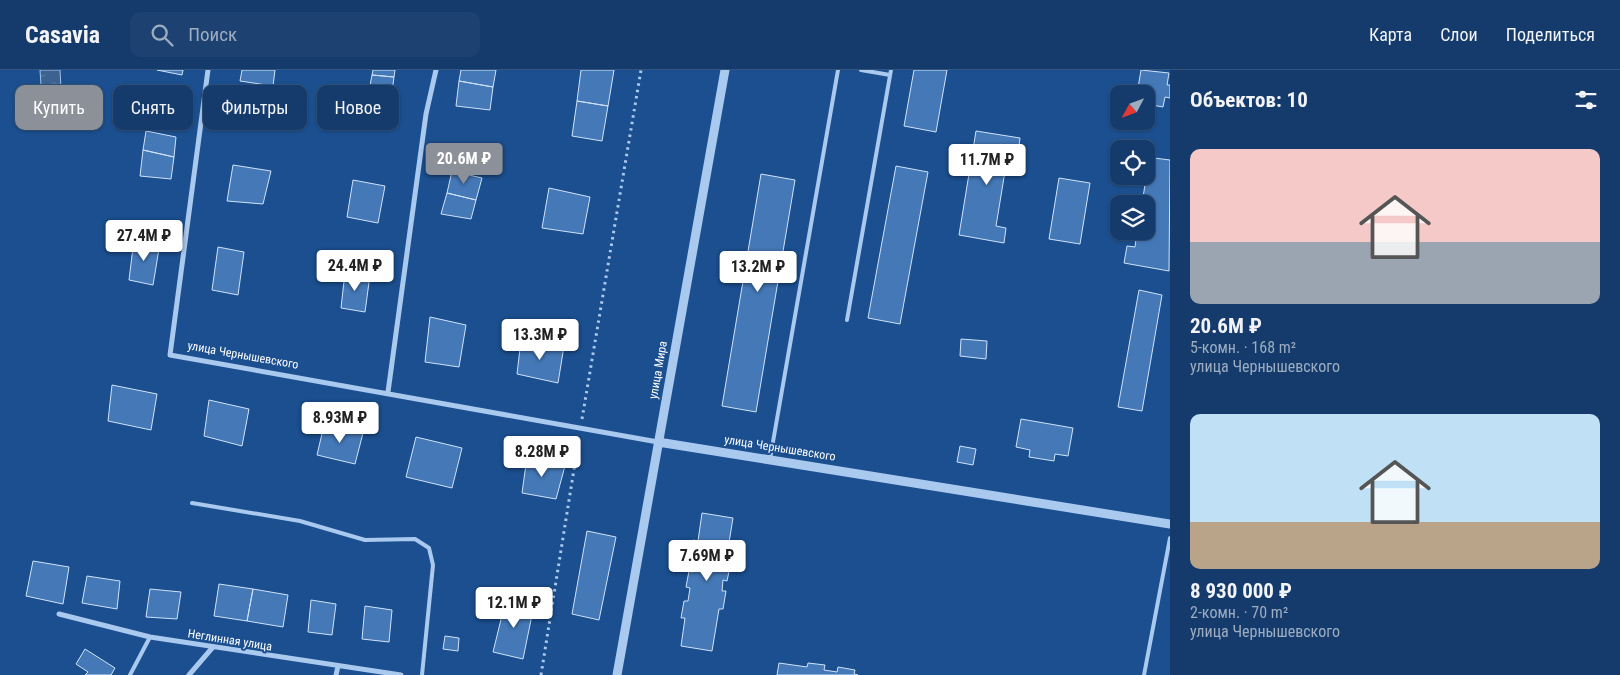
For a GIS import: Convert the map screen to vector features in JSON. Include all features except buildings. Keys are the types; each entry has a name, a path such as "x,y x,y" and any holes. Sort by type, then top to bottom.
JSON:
{"street":[{"name":"улица Чернышевского","path":"208,70 170,355 388,392 658,442 1170,524"},
{"path":"388,392 426,114 436,70"},
{"name":"улица Мира","path":"617,675 725,70"},
{"name":"Неглинная улица","path":"59,614 150,637 401,675"},
{"path":"189,675 213,647"},
{"path":"336,675 338,666"}],"lane":[{"path":"770,459 838,70"},
{"path":"847,320 891,73 860,70"},
{"path":"192,503 300,521 365,540 415,539 429,548 433,565 422,675"},
{"path":"1144,675 1170,538"},
{"path":"130,675 150,637"}],"path":[{"path":"541,675 641,70"}],"water":[{"path":"40,70 60,70 61,85 41,85"}]}
